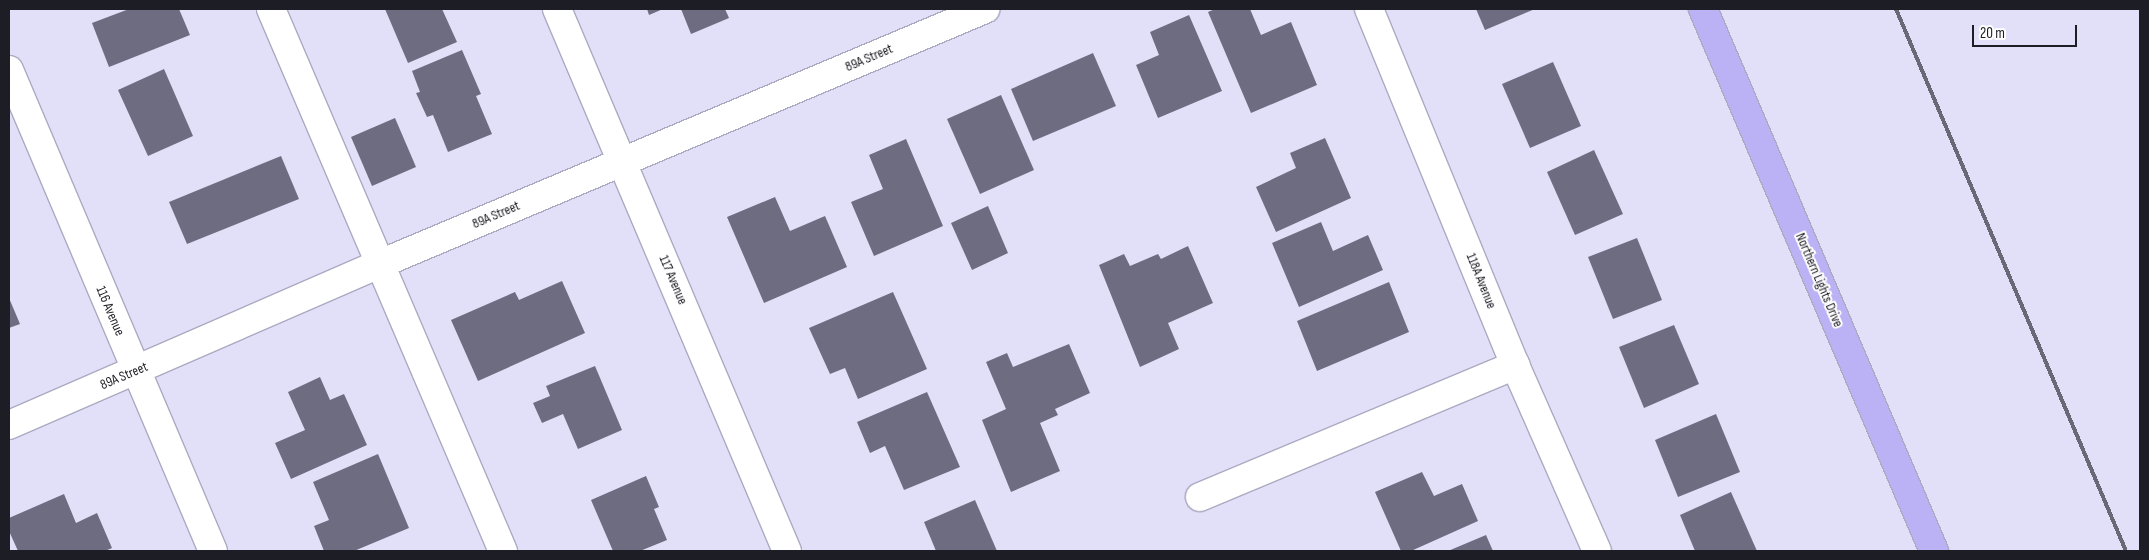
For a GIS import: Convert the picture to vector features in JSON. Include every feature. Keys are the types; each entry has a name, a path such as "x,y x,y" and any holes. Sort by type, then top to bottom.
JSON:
{"main road":[{"name":"Northern Lights Drive","path":"1703,9 1934,551"}],"street":[{"path":"271,9 503,551"},
{"name":"117 Avenue","path":"557,9 787,551"},
{"name":"89A Street","path":"9,425 380,264 985,9"},
{"name":"118A Avenue","path":"1369,9 1516,365 1597,551"},
{"name":"116 Avenue","path":"9,70 213,551"},
{"path":"1200,498 1516,365"}],"building":[{"path":"129,9 179,9 190,35 109,67 92,23"},
{"path":"385,9 442,9 457,42 408,63"},
{"path":"647,9 663,9 649,15"},
{"path":"681,9 725,9 729,18 691,34"},
{"path":"1215,9 1250,9 1261,35 1291,22 1317,85 1251,113 1208,12"},
{"path":"1476,9 1535,9 1485,30"},
{"path":"1189,15 1222,91 1158,118 1136,65 1159,55 1150,32"},
{"path":"462,50 481,94 476,96 492,134 448,152 433,115 427,117 416,93 420,92 412,71"},
{"path":"1093,53 1116,106 1033,141 1011,89"},
{"path":"1553,62 1581,126 1530,148 1502,84"},
{"path":"164,69 193,136 148,156 118,90"},
{"path":"1001,95 1034,170 980,194 947,119"},
{"path":"395,118 416,167 372,186 351,137"},
{"path":"1325,138 1351,198 1276,232 1256,187 1296,168 1290,153"},
{"path":"906,139 943,226 874,256 851,202 883,189 869,155"},
{"path":"1594,150 1623,214 1575,235 1547,172"},
{"path":"281,156 299,199 187,244 169,202"},
{"path":"775,197 790,231 825,216 847,267 764,303 727,217"},
{"path":"988,206 1008,253 972,270 951,223"},
{"path":"1321,222 1333,251 1368,235 1383,270 1299,307 1272,243"},
{"path":"1637,238 1662,300 1613,319 1588,257"},
{"path":"1188,246 1213,303 1168,323 1179,349 1140,367 1099,265 1124,254 1130,266 1158,254 1161,259"},
{"path":"562,281 585,333 478,381 451,320 515,292 519,300"},
{"path":"1389,282 1409,332 1317,371 1297,321"},
{"path":"893,292 927,369 858,399 845,368 830,374 809,328"},
{"path":"9,298 20,324 9,328"},
{"path":"1674,325 1699,384 1644,408 1619,347"},
{"path":"1069,344 1090,393 1055,409 1058,415 1040,423 1060,471 1011,492 982,420 1006,409 986,362 1007,353 1013,367"},
{"path":"595,366 622,430 578,449 563,414 542,423 533,403 550,396 546,386"},
{"path":"320,377 330,400 344,394 367,445 291,479 275,443 305,430 288,392"},
{"path":"927,392 960,467 904,490 885,446 870,453 857,422"},
{"path":"1716,414 1740,472 1678,497 1655,440"},
{"path":"378,454 409,528 354,551 324,551 314,526 329,520 313,482"},
{"path":"1422,472 1434,496 1462,484 1478,521 1411,551 1401,551 1375,492"},
{"path":"646,476 659,507 654,509 667,540 640,551 613,551 591,500"},
{"path":"1731,492 1757,551 1695,551 1680,515"},
{"path":"64,494 76,523 97,513 112,548 105,551 18,551 9,531 9,518"},
{"path":"975,500 997,551 936,551 924,522"},
{"path":"1486,535 1493,551 1448,551"}],"railway":[{"path":"1896,9 2126,551"}]}
